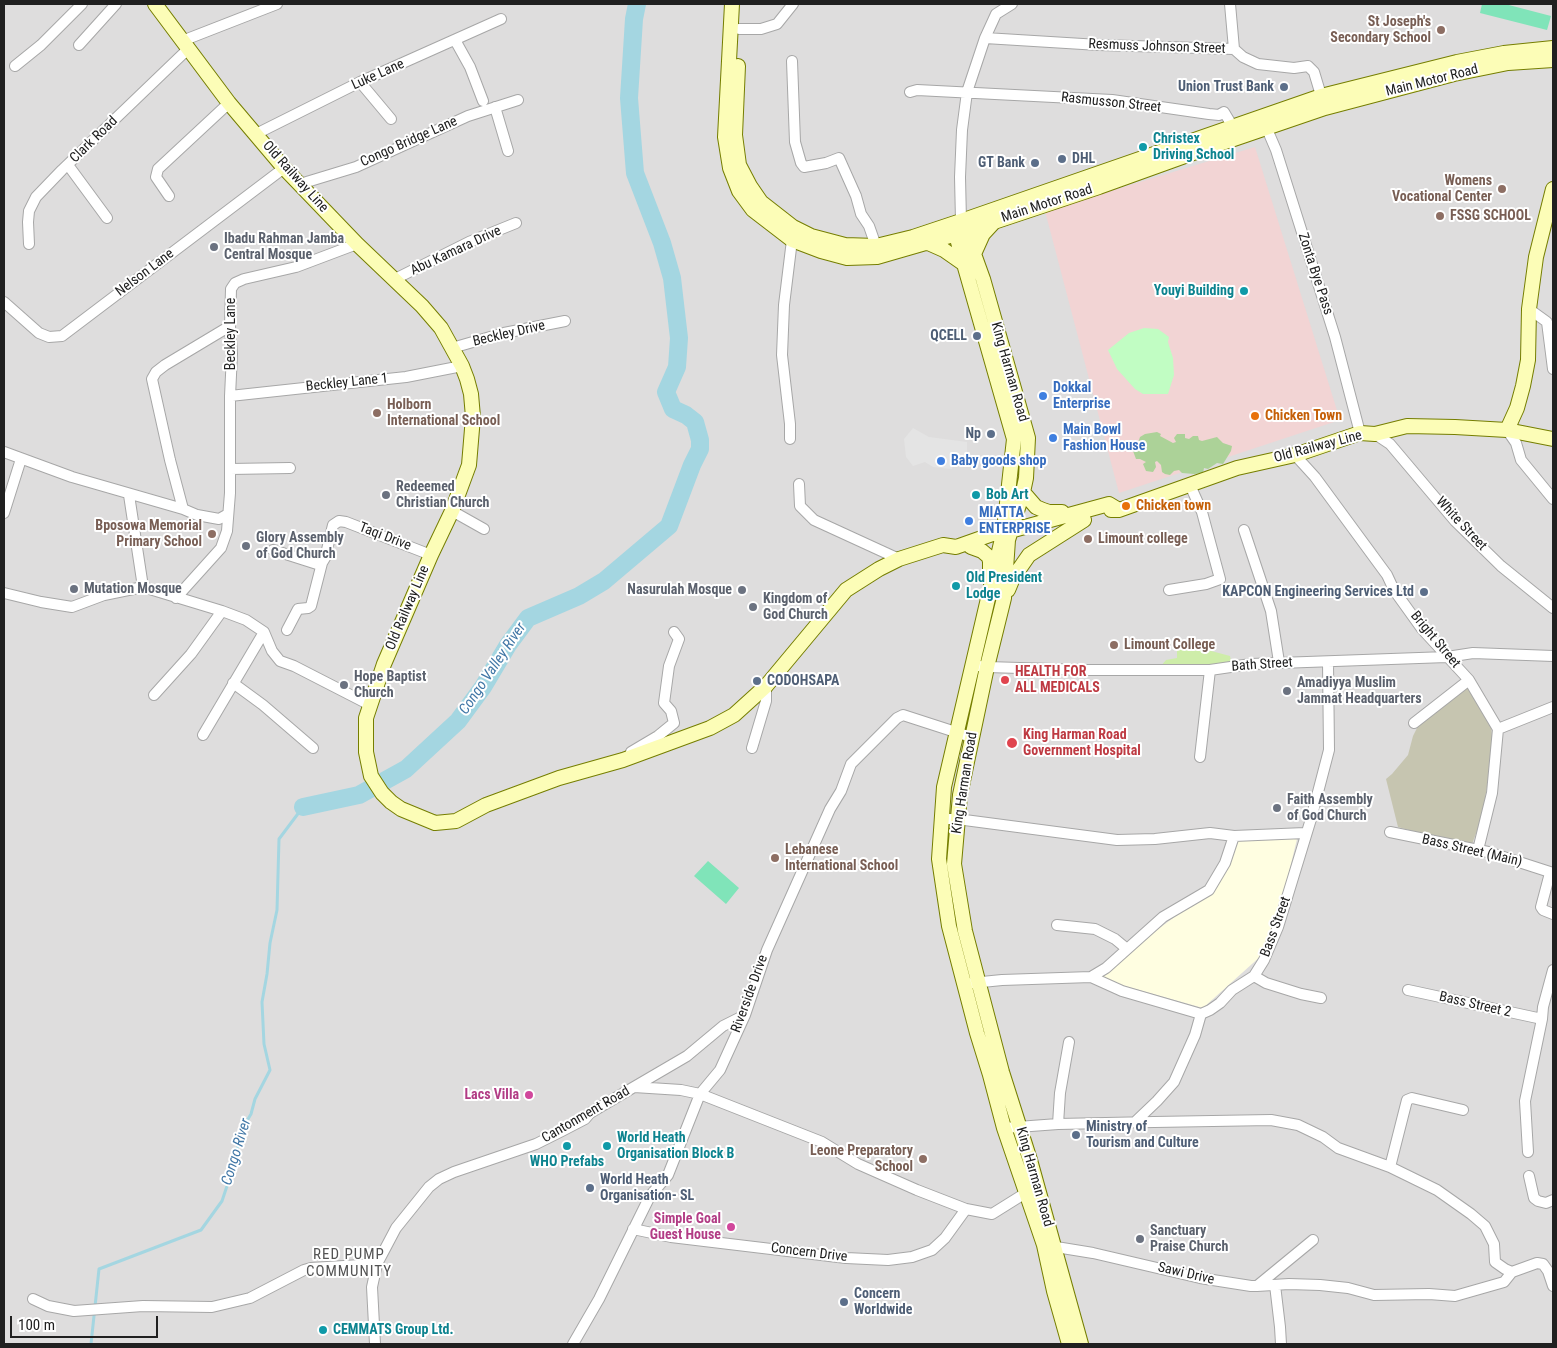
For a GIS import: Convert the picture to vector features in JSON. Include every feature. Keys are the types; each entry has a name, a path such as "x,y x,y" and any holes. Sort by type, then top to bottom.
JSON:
{"main road":[{"name":"Old Railway Line","path":"155,4 229,103 284,168 357,244 422,306 441,328 462,366 471,394 473,417 469,465 452,511 384,664 366,718 366,752 371,776 382,793 401,809 435,823 456,821 486,805 559,778 622,760 710,728 734,715 766,686 846,590 899,559 943,545 956,547 971,545 1084,520 1112,510 1119,510 1237,468 1295,455 1360,433 1375,434 1407,426 1507,430 1553,439"},
{"name":"Main Motor Road","path":"732,4 725,137 730,168 739,192 753,210 792,240 847,258 877,257 926,242 960,226 1092,174 1236,132"},
{"name":"Main Motor Road","path":"741,4 735,135 739,165 761,202 777,216 793,227 812,236 845,245 876,246 960,226 996,220 1099,187 1236,132 1323,102 1457,62 1504,53 1553,48"},
{"name":"Main Motor Road","path":"1323,102 1508,63 1553,60"},
{"path":"1092,174 1099,187"},
{"path":"1507,430 1517,408 1528,360 1529,310 1536,257 1553,189"},
{"path":"974,254 983,234 996,220"},
{"name":"King Harman Road","path":"960,226 984,279 1009,397 1014,439 1006,536 1004,598 971,737 957,819 954,864 965,930 1002,1072 1020,1128 1031,1189"},
{"name":"King Harman Road","path":"960,226 964,264 1009,397 1028,438 1026,478 1023,492 1006,536 990,588 944,787 939,859 949,926 1004,1128 1031,1189 1049,1246 1054,1291 1075,1344"},
{"path":"926,242 944,250 964,264"},
{"path":"1023,492 1036,507 1049,512 1095,508"},
{"path":"990,588 990,562 988,557 971,545 996,523 1009,494"},
{"name":"Old Railway Line","path":"1006,536 1110,504 1119,510"},
{"path":"1004,598 1013,578 1029,555 1084,520"}],"street":[{"path":"15,66 42,45 82,4"},
{"path":"79,45 116,4"},
{"path":"185,45 277,4"},
{"path":"739,29 761,28 777,24 793,4"},
{"path":"960,226 960,177 967,92 985,38 996,14 1012,4"},
{"path":"1230,4 1234,49"},
{"name":"Luke Lane","path":"256,134 360,82 502,19"},
{"name":"Resmuss Johnson Street","path":"985,38 1099,46 1234,49 1243,57 1258,64 1294,68 1308,66 1314,72 1323,102"},
{"path":"455,40 470,67 483,101"},
{"name":"Clark Road","path":"29,244 28,222 32,203 185,45"},
{"path":"792,61 795,142 801,163 804,166 826,163 839,158 876,246"},
{"path":"360,82 391,119"},
{"path":"910,92 918,90 967,92"},
{"name":"Rasmusson Street","path":"967,92 1112,100 1219,115 1224,112 1236,132"},
{"name":"Congo Bridge Lane","path":"300,184 356,166 468,116 518,100"},
{"path":"170,196 156,177 158,169 229,103"},
{"path":"496,107 508,151"},
{"name":"Zonta Bye Pass","path":"1264,122 1276,150 1335,337 1360,433"},
{"path":"68,165 107,218"},
{"name":"Nelson Lane","path":"4,302 39,333 48,337 62,336 284,168"},
{"name":"Abu Kamara Drive","path":"395,279 469,242 516,223"},
{"path":"790,438 782,356 784,305 792,240"},
{"name":"Beckley Lane","path":"176,598 221,548 227,531 230,493 231,289 235,283 244,279 296,267 357,244"},
{"path":"1529,310 1547,322 1553,368"},
{"name":"Beckley Drive","path":"452,348 504,333 565,321"},
{"path":"183,509 152,379 156,372 164,365 230,326"},
{"name":"Beckley Lane 1","path":"230,396 406,378 462,366"},
{"path":"1507,430 1516,443 1521,460 1553,499"},
{"name":"White Street","path":"1375,434 1390,444 1455,521 1502,566 1553,608"},
{"path":"4,452 72,477 212,519 219,519 228,514"},
{"name":"Bright Street","path":"1295,455 1315,476 1387,575 1394,590 1422,629 1469,680 1498,729"},
{"path":"4,513 21,459"},
{"path":"230,469 290,468"},
{"path":"799,484 800,506 814,520 899,559"},
{"path":"1169,590 1206,584 1220,579 1202,512 1190,484"},
{"path":"130,495 143,587"},
{"path":"452,511 484,529"},
{"name":"Taqi Drive","path":"322,563 333,525 339,521 431,555"},
{"path":"1244,530 1271,611 1279,662"},
{"path":"273,550 317,564 322,563 311,606 298,609 287,630"},
{"path":"4,594 72,607 104,596 143,587 246,620 264,632 272,651 280,660 370,705"},
{"path":"154,695 191,654 222,611"},
{"path":"203,735 264,632"},
{"path":"622,760 628,753 658,736 674,723 670,711 664,703 669,666 679,639 674,632"},
{"name":"Bath Street","path":"971,665 1086,670 1210,670 1279,662 1447,657 1473,653 1553,656"},
{"name":"Bass Street","path":"1201,1014 1220,1003 1232,990 1254,976 1264,960 1278,927 1305,833 1311,819 1328,750 1328,662"},
{"path":"1200,757 1210,670"},
{"path":"1414,723 1469,680"},
{"path":"233,683 263,705 313,748"},
{"path":"752,748 766,701 766,686"},
{"path":"1478,850 1492,794 1498,729 1553,706"},
{"name":"Riverside Drive","path":"573,1344 650,1196 668,1175 700,1094 720,1070 745,1015 767,950 830,809 841,791 851,764 897,718 903,715 971,737"},
{"path":"941,819 957,819 1117,840 1155,839 1210,833 1234,836 1305,833"},
{"name":"Bass Street (Main)","path":"1390,832 1478,850 1519,861 1552,873"},
{"path":"1091,977 1106,968 1147,934 1163,917 1209,890 1224,863 1234,836"},
{"path":"1552,873 1541,907 1543,910 1553,914"},
{"path":"1057,925 1095,929 1115,939 1127,949"},
{"path":"1528,1152 1525,1101 1542,1019 1542,1007 1553,970"},
{"path":"1254,976 1266,983 1300,994 1321,998"},
{"path":"964,983 1012,979 1091,977 1132,994 1201,1014 1195,1035 1174,1082 1158,1101 1134,1122"},
{"name":"Bass Street 2","path":"1408,990 1542,1019"},
{"path":"634,1087 687,1056 723,1026 745,1015"},
{"path":"1058,1124 1060,1093 1069,1042"},
{"name":"Cantonment Road","path":"375,1344 372,1287 377,1264 401,1220 422,1194 439,1179 454,1172 536,1144 585,1119 590,1113 634,1087 681,1090 700,1094 822,1142 858,1164 966,1209 992,1214 1031,1189"},
{"path":"1390,1167 1407,1100 1412,1098 1464,1110"},
{"path":"1004,1128 1058,1124 1271,1120 1298,1124 1338,1148 1390,1167 1437,1190 1485,1226 1494,1244 1495,1262 1512,1272"},
{"path":"1529,1176 1534,1198 1546,1203 1553,1200"},
{"name":"Concern Drive","path":"632,1229 671,1237 846,1258 888,1260 912,1257 932,1250 950,1233 966,1209"},
{"path":"1257,1286 1313,1240"},
{"name":"Sawi Drive","path":"1049,1246 1093,1252 1209,1280 1243,1286 1289,1284 1348,1288 1374,1295 1429,1294 1455,1296 1504,1282 1512,1272 1543,1264 1548,1271 1553,1286"},
{"path":"33,1299 48,1306 74,1311 143,1306 212,1307 250,1298 304,1270 377,1264"},
{"path":"1275,1285 1280,1344"}],"shaded area":[{"path":"4,4 1553,4 1553,1344 4,1344"},
{"path":"1255,147 1340,420 1119,493 1045,211"},
{"path":"913,428 929,437 967,442 967,463 954,462 952,469 933,467 925,462 913,466 906,457 904,439"},
{"path":"1469,684 1491,724 1493,750 1482,817 1471,847 1398,827 1386,779 1408,755 1413,736 1421,720"},
{"path":"1298,835 1282,901 1262,955 1203,1008 1097,978 1205,894 1234,837"}],"green space":[{"path":"1482,4 1505,4 1551,16 1547,30 1480,13"},
{"path":"1144,328 1158,329 1169,337 1168,342 1173,358 1174,375 1168,394 1143,394 1135,389 1117,369 1108,350 1129,333"},
{"path":"1157,432 1161,434 1160,436 1173,443 1176,442 1174,438 1177,434 1185,434 1185,438 1189,439 1193,436 1198,436 1199,440 1202,441 1217,437 1223,443 1232,446 1231,451 1223,464 1217,463 1208,469 1204,468 1203,473 1182,473 1179,470 1174,471 1170,475 1165,474 1162,472 1161,465 1157,461 1155,462 1156,467 1153,472 1146,471 1143,464 1146,462 1136,459 1133,451 1130,450 1131,447 1138,443 1140,437"},
{"path":"1177,646 1200,648 1230,656 1232,666 1161,666 1166,660 1177,658"},
{"path":"708,861 739,888 726,904 694,876"}],"waterway":[{"name":"Congo Valley River","path":"303,807 359,795 406,769 458,721 483,687 508,645 528,618 579,596 604,581 669,526 700,449 700,440 695,422 673,409 666,392 677,367 679,338 672,278 662,243 635,173 629,98 634,19 637,4"},
{"name":"Congo River","path":"91,1344 99,1269 201,1230 222,1201 234,1165 241,1131 251,1114 255,1099 270,1070 264,1044 262,1002 270,943 277,910 279,839 303,807"}],"place":[{"name":"St Joseph's Secondary School","path":"1441,30"},
{"name":"Union Trust Bank","path":"1284,87"},
{"name":"Christex Driving School","path":"1143,147"},
{"name":"DHL","path":"1062,159"},
{"name":"GT Bank","path":"1035,163"},
{"name":"Womens Vocational Center","path":"1502,189"},
{"name":"FSSG SCHOOL","path":"1440,216"},
{"name":"Ibadu Rahman Jamba Central Mosque","path":"214,247"},
{"name":"Youyi Building","path":"1244,291"},
{"name":"QCELL","path":"977,336"},
{"name":"Dokkal Enterprise","path":"1043,396"},
{"name":"Holborn International School","path":"377,413"},
{"name":"Chicken Town","path":"1255,416"},
{"name":"Np","path":"991,434"},
{"name":"Main Bowl Fashion House","path":"1053,438"},
{"name":"Baby goods shop","path":"941,461"},
{"name":"Redeemed Christian Church","path":"386,495"},
{"name":"Bob Art","path":"976,495"},
{"name":"Chicken town","path":"1126,506"},
{"name":"MIATTA ENTERPRISE","path":"969,521"},
{"name":"Bposowa Memorial Primary School","path":"212,534"},
{"name":"Limount college","path":"1088,539"},
{"name":"Glory Assembly of God Church","path":"246,546"},
{"name":"Old President Lodge","path":"956,586"},
{"name":"Mutation Mosque","path":"74,589"},
{"name":"Nasurulah Mosque","path":"742,590"},
{"name":"KAPCON Engineering Services Ltd","path":"1424,592"},
{"name":"Kingdom of God Church","path":"753,607"},
{"name":"Limount College","path":"1114,645"},
{"name":"HEALTH FOR ALL MEDICALS","path":"1005,680"},
{"name":"CODOHSAPA","path":"757,681"},
{"name":"Hope Baptist Church","path":"344,685"},
{"name":"Amadiyya Muslim Jammat Headquarters","path":"1287,691"},
{"name":"King Harman Road Government Hospital","path":"1012,743"},
{"name":"Faith Assembly of God Church","path":"1277,808"},
{"name":"Lebanese International School","path":"775,858"},
{"name":"Lacs Villa","path":"529,1095"},
{"name":"Ministry of Tourism and Culture","path":"1076,1135"},
{"name":"WHO Prefabs","path":"567,1146"},
{"name":"World Heath Organisation Block B","path":"607,1146"},
{"name":"Leone Preparatory School","path":"923,1159"},
{"name":"World Heath Organisation- SL","path":"590,1188"},
{"name":"Simple Goal Guest House","path":"731,1227"},
{"name":"Sanctuary Praise Church","path":"1140,1239"},
{"name":"Concern Worldwide","path":"844,1302"},
{"name":"CEMMATS Group Ltd.","path":"323,1330"}],"district":[{"name":"RED PUMP COMMUNITY","path":"349,1264"}]}
